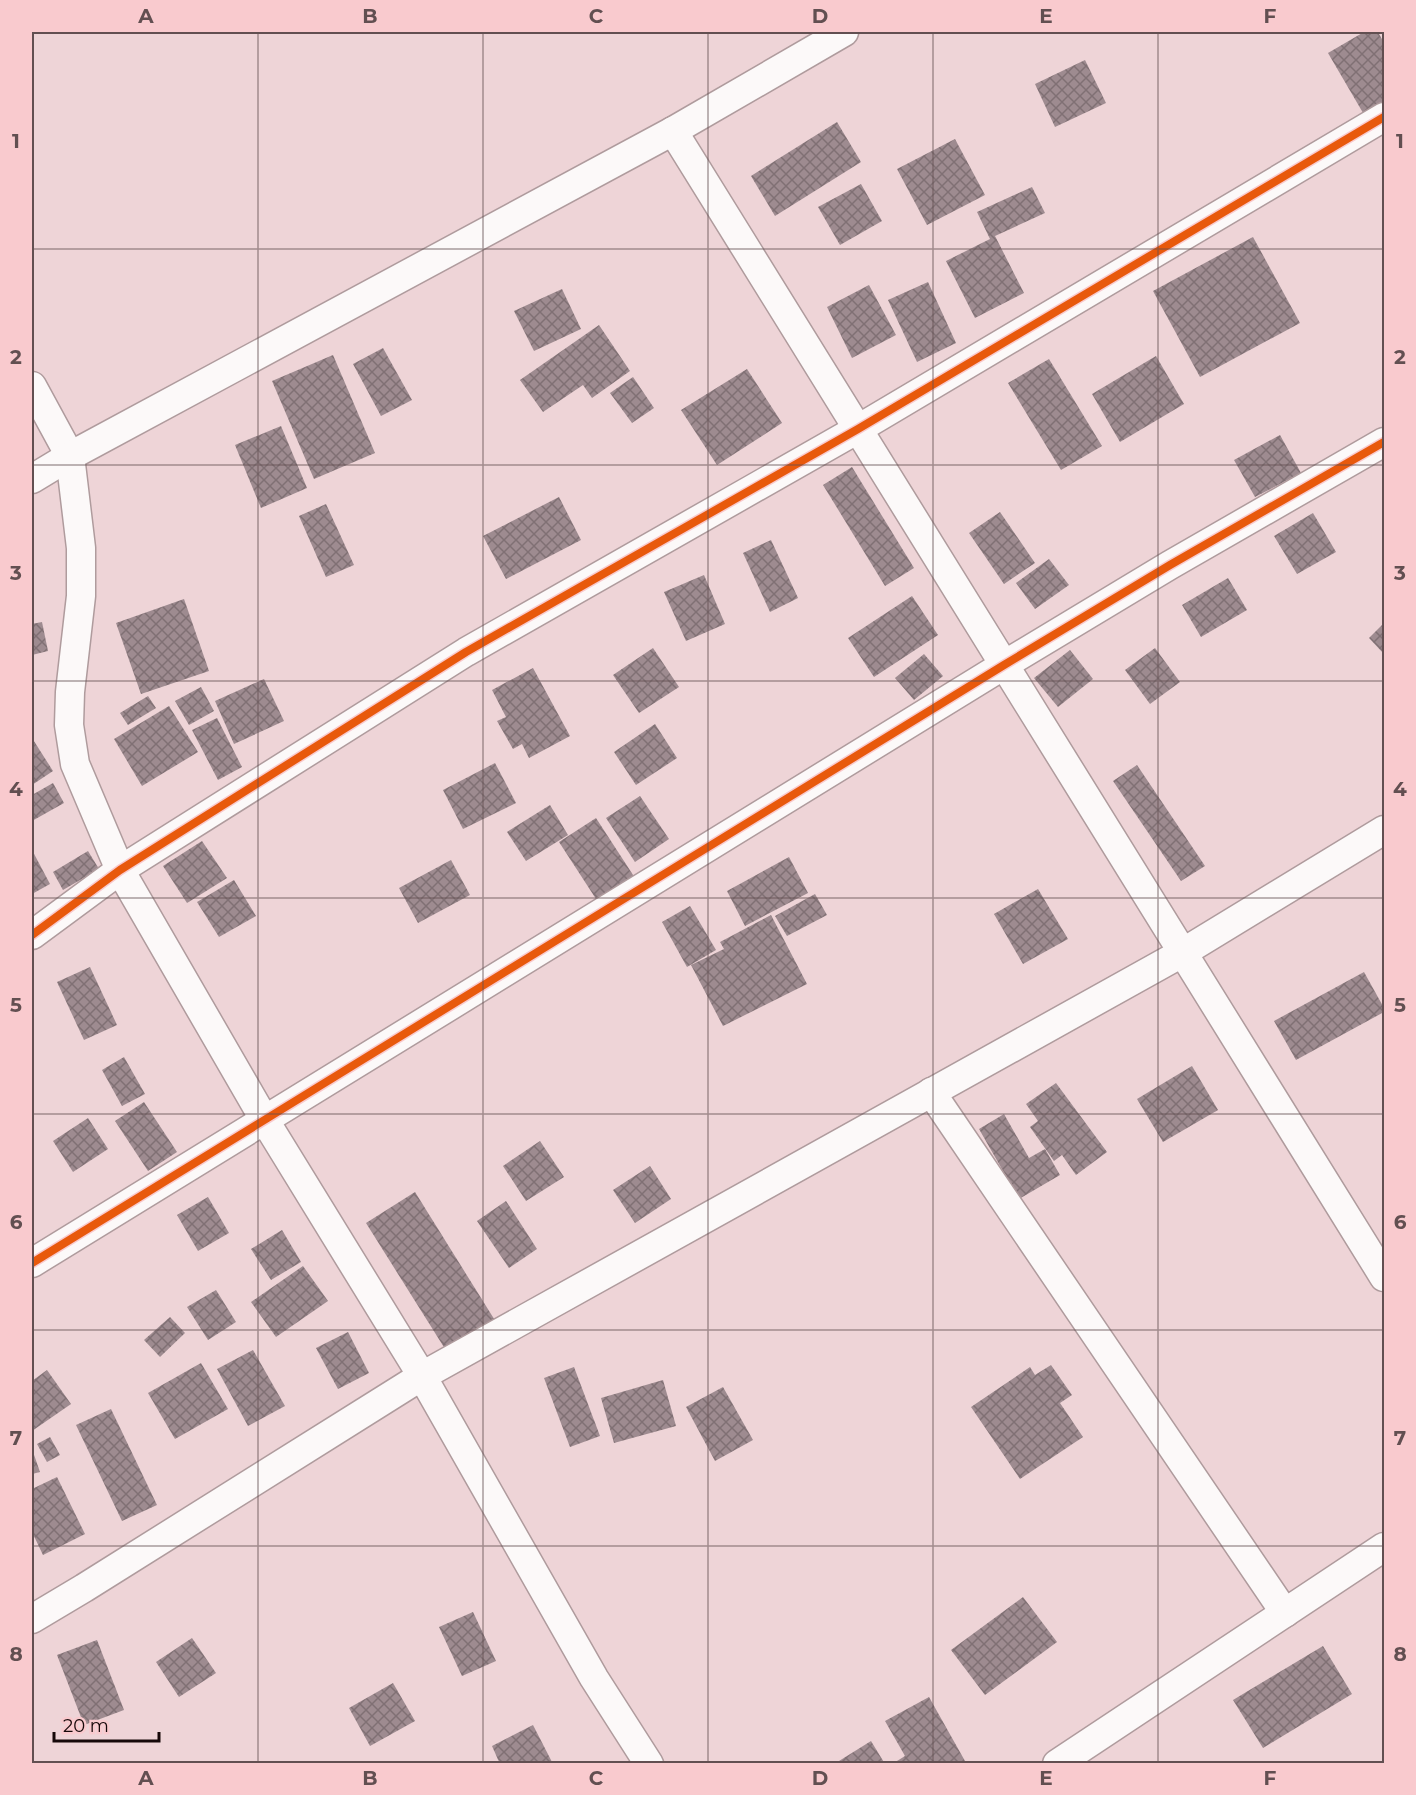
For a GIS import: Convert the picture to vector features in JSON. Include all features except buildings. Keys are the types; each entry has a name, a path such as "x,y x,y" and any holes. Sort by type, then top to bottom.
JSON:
{"street":[{"path":"32,479 70,456 673,132 844,32"},
{"path":"32,935 120,870 466,652 858,429 1384,117"},
{"path":"673,132 1384,1277"},
{"path":"32,386 70,456 81,548 82,575 70,692 69,725 75,764 120,870 264,1119 422,1376 594,1678 649,1764"},
{"path":"32,1263 1004,665 1170,565 1384,442"},
{"path":"32,1619 422,1376 1182,953 1384,830"},
{"path":"931,1092 1285,1612"},
{"path":"1057,1764 1384,1547"}],"cycle path":[{"path":"32,935 120,870 466,652 858,429 1384,117"},
{"path":"32,1263 1004,665 1170,565 1384,442"}]}
